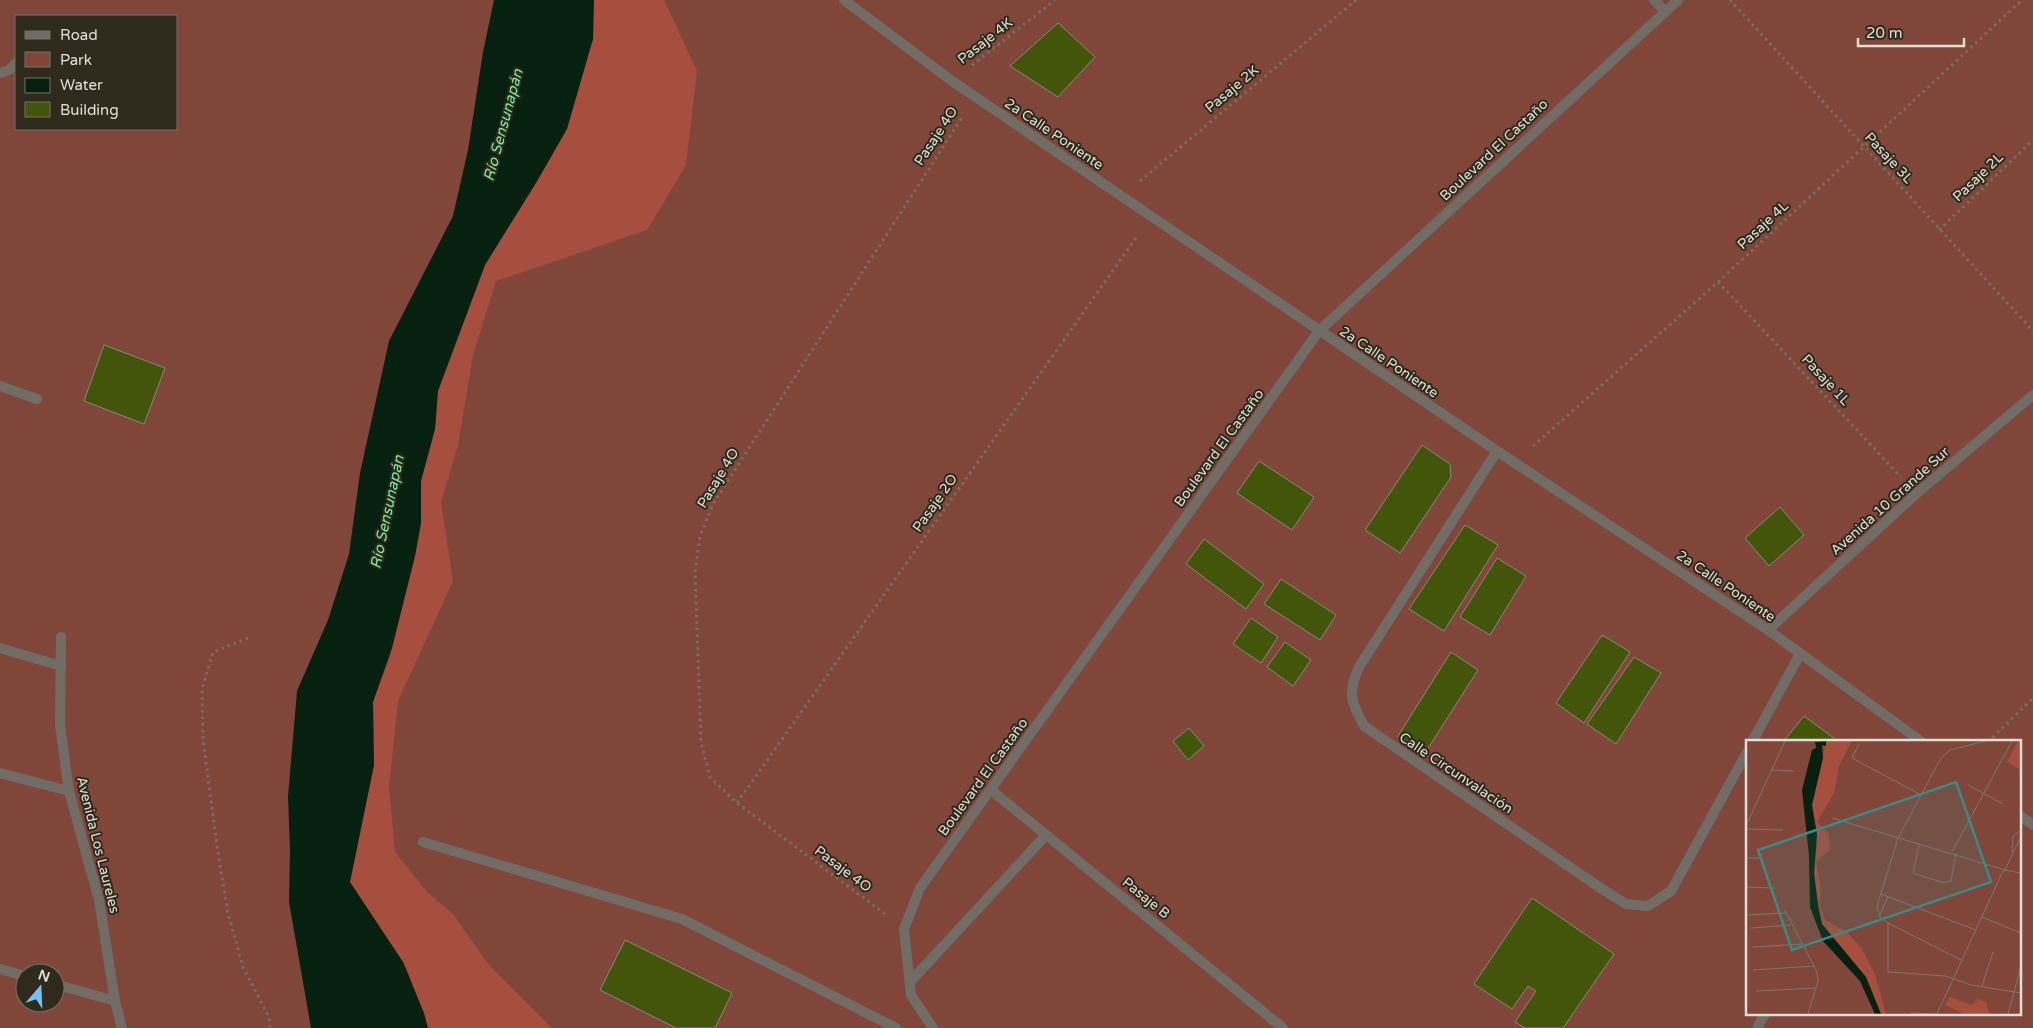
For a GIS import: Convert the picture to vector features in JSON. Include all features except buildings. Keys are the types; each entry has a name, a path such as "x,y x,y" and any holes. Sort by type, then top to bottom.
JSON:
{"street":[{"name":"2a Calle Poniente","path":"844,0 975,97 1497,451 1768,630 1919,740"},
{"path":"1654,0 1665,11"},
{"name":"Boulevard El Castaño","path":"933,1028 911,995 904,929 920,888 1319,331 1678,0"},
{"path":"0,74 9,70 15,64"},
{"path":"0,386 37,399"},
{"name":"Avenida 10 Grande Sur","path":"1768,630 1916,494 2033,395"},
{"name":"Calle Circunvalación","path":"1497,451 1359,667 1353,681 1352,701 1364,726 1602,889 1626,904 1648,906 1671,891 1746,754"},
{"name":"Avenida Los Laureles","path":"61,637 60,726 68,791 99,900 115,1001 122,1028"},
{"path":"0,648 61,666"},
{"path":"1753,740 1800,654"},
{"path":"0,772 68,791"},
{"name":"Pasaje B","path":"991,790 1283,1028"},
{"path":"2020,816 2033,825"},
{"path":"910,982 1046,835"},
{"path":"423,842 682,919 896,1028"},
{"path":"0,969 15,973"},
{"path":"65,987 115,1001"},
{"path":"1757,1028 1764,1016"}],"path":[{"name":"Pasaje 4K","path":"952,81 1054,0"},
{"name":"Pasaje 2K","path":"1122,196 1356,0"},
{"name":"Pasaje 3L","path":"1730,0 2033,331"},
{"name":"Pasaje 4L","path":"1514,462 1718,282 2022,0"},
{"name":"Pasaje 4O","path":"904,929 737,804 710,777 700,742 695,572 700,536 713,504 975,97"},
{"name":"Pasaje 2L","path":"1939,230 2033,140"},
{"name":"Pasaje 2O","path":"737,804 1151,216"},
{"name":"Pasaje 1L","path":"1718,282 1916,494"},
{"path":"248,638 213,652 202,689 203,740 206,778 228,913 243,967 269,1016 270,1028"},
{"path":"1990,740 2033,698"}],"green space":[{"path":"0,0 2033,0 2033,1028 0,1028"}],"shaded area":[{"path":"594,0 664,0 697,71 686,165 647,230 496,281 473,355 458,445 441,502 453,581 398,701 389,787 395,852 428,893 453,914 489,965 552,1028 428,1028 407,969 350,882 374,765 373,702 390,657 415,556 421,523 421,481 435,429 438,391 485,265 505,231 593,39"}],"water":[{"name":"Río Sensunapán","path":"494,0 594,0 593,39 567,129 485,265 438,391 435,429 421,481 421,523 415,556 392,648 373,702 374,765 350,882 403,962 424,1013 428,1028 311,1028 289,902 288,796 297,691 328,620 349,554 360,473 389,341 453,216 468,150 483,52"}]}
